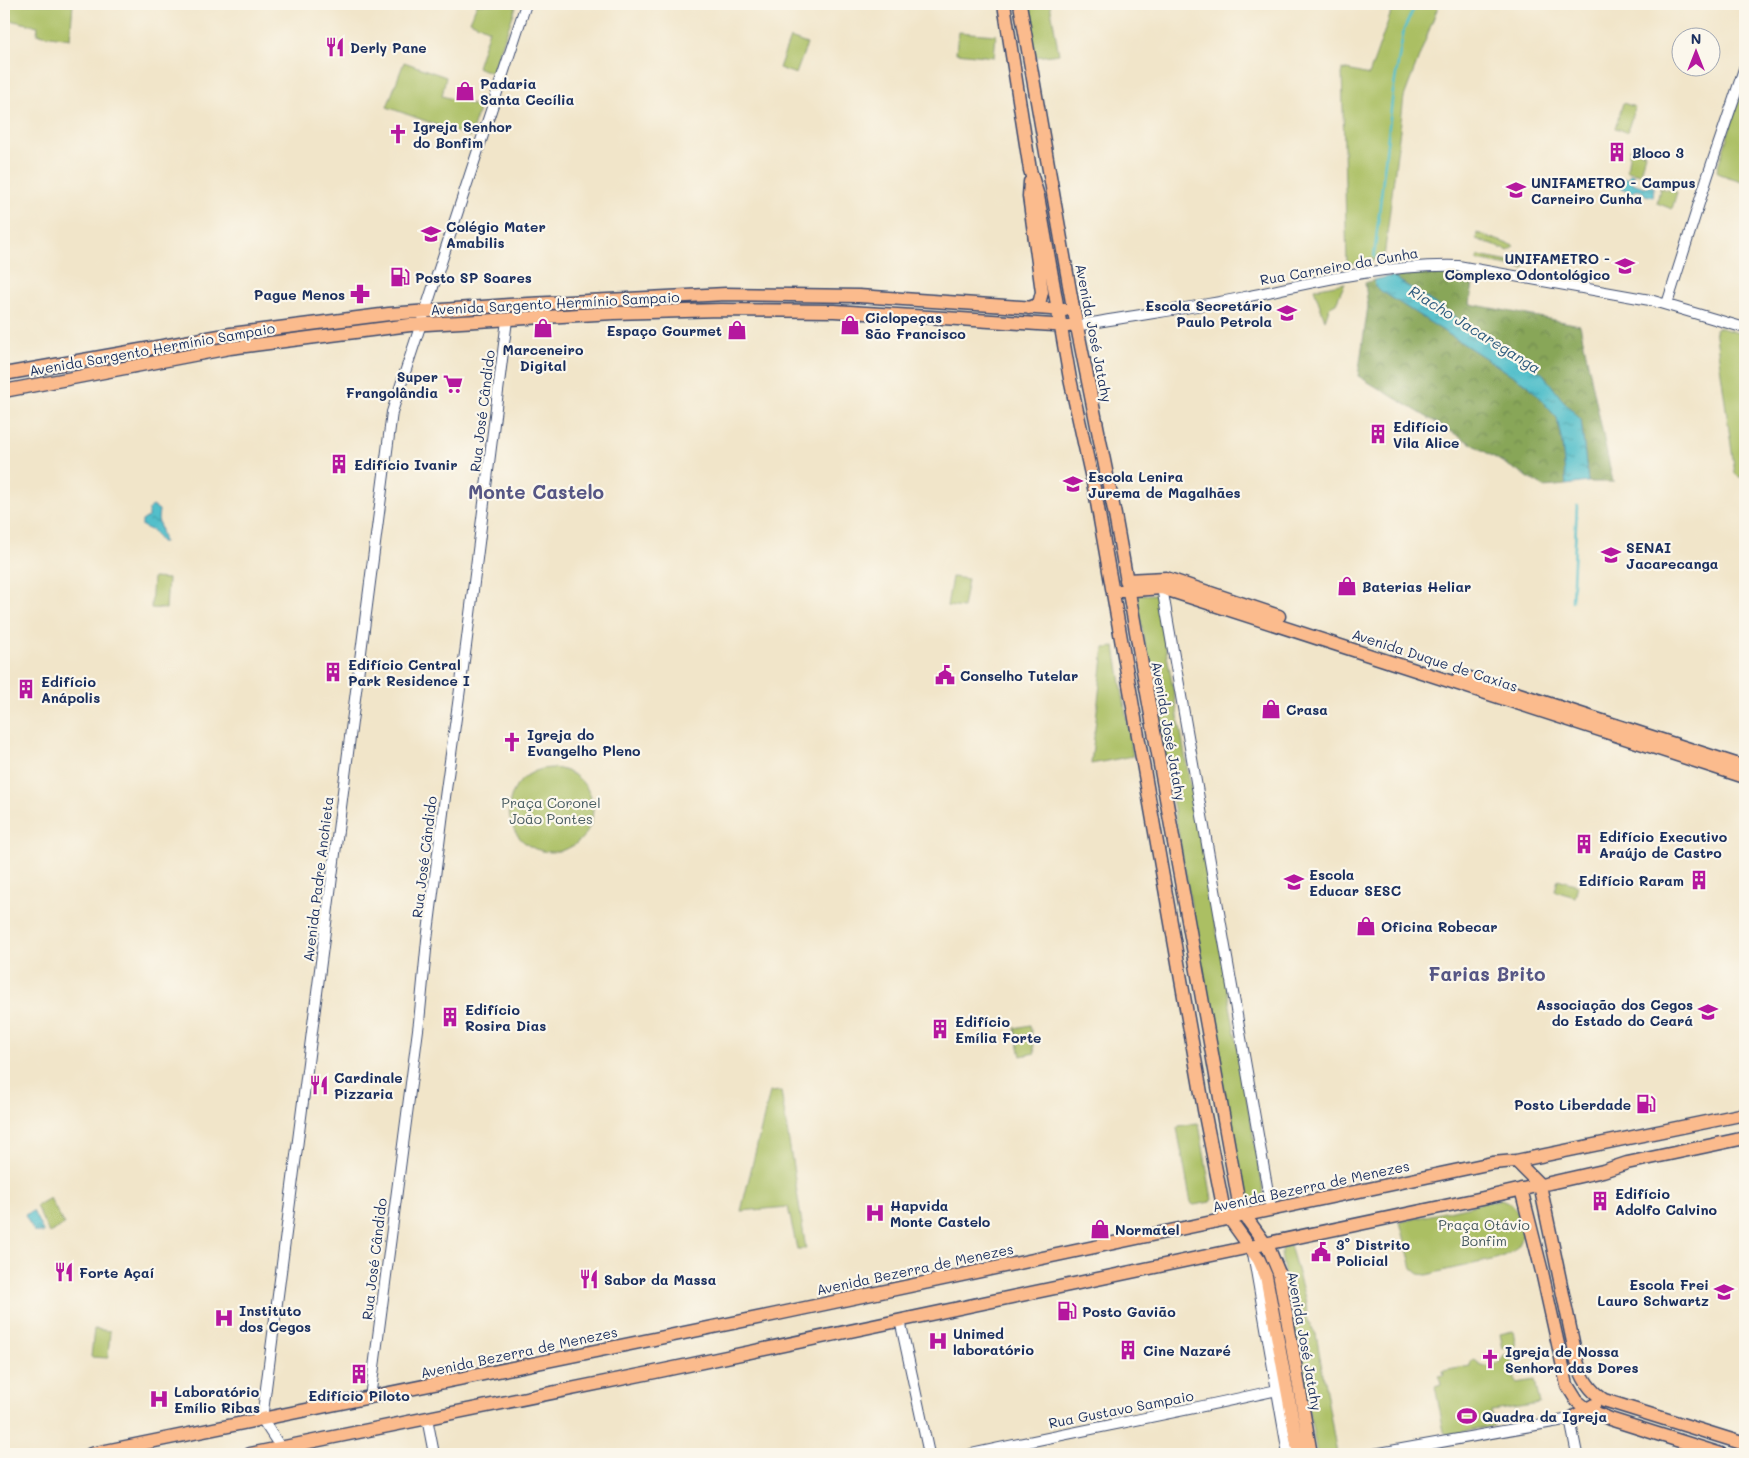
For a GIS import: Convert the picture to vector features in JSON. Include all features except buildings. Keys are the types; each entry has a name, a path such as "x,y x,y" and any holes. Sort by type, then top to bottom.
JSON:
{"main road":[{"name":"Avenida José Jatahy","path":"1004,4 1030,170 1038,196 1070,380 1090,469 1204,1110 1224,1211 1259,1260 1268,1283 1299,1454"},
{"name":"Avenida José Jatahy","path":"1020,4 1076,326 1115,515 1238,1199 1240,1208 1265,1243 1276,1264 1282,1286 1311,1454"},
{"path":"1013,58 1022,61 1029,57"},
{"path":"1018,90 1026,82 1030,82 1034,88"},
{"path":"1029,308 1039,304 1042,292 1029,196 1030,170"},
{"name":"Avenida Sargento Hermínio Sampaio","path":"4,374 231,334 335,320 424,312 722,294 859,296 1074,311"},
{"name":"Avenida Sargento Hermínio Sampaio","path":"4,391 230,348 420,325 614,313 720,310 834,312 1076,326"},
{"path":"1090,469 1098,464 1104,465"},
{"name":"Avenida Duque de Caxias","path":"1112,592 1127,585 1161,583 1649,742 1745,777"},
{"name":"Avenida Duque de Caxias","path":"1649,742 1745,767"},
{"name":"Avenida Bezerra de Menezes","path":"91,1454 370,1398 1271,1209 1745,1114"},
{"path":"250,1454 282,1451 427,1418 1250,1249 1265,1243 1603,1172 1627,1163 1745,1138"},
{"path":"1516,1161 1540,1185 1577,1361 1585,1382 1604,1400 1745,1444"},
{"path":"1521,1189 1567,1385 1582,1405 1610,1419 1721,1454"},
{"path":"1570,1419 1582,1405 1585,1382"},
{"path":"1279,1405 1293,1419"},
{"path":"1582,1405 1602,1405 1637,1417 1649,1419 1662,1418"}],"street":[{"name":"Avenida Padre Anchieta","path":"262,1419 392,412 526,4"},
{"path":"1667,304 1745,66"},
{"name":"Rua Carneiro da Cunha","path":"1113,319 1168,312 1355,275 1429,265 1458,266 1667,304 1745,328"},
{"name":"Avenida Sargento Hermínio Sampaio","path":"1076,326 1113,319"},
{"name":"Rua José Cândido","path":"370,1398 507,320"},
{"name":"Avenida José Jatahy","path":"1161,583 1271,1209"},
{"name":"Avenida José Jatahy","path":"1250,1249 1288,1454"},
{"path":"900,1320 929,1454"},
{"name":"Rua Gustavo Sampaio","path":"971,1454 1118,1423 1158,1417 1276,1390"},
{"path":"427,1418 434,1454"},
{"path":"262,1419 282,1451"},
{"path":"1374,1454 1570,1419 1577,1454"}],"green space":[{"path":"4,4 73,4 70,39 37,34 38,26 4,19"},
{"path":"477,4 506,4 516,7 492,73 477,67 489,30 470,21"},
{"path":"1026,4 1050,4 1059,54 1035,57"},
{"path":"1394,4 1439,4 1404,97 1384,258 1347,265 1342,69 1369,75"},
{"path":"958,32 996,35 994,57 956,53"},
{"path":"790,38 807,44 796,74 779,68"},
{"path":"404,62 446,77 442,96 480,107 470,137 387,107"},
{"path":"1745,80 1745,182 1719,174 1717,170"},
{"path":"1623,103 1635,107 1627,132 1615,128"},
{"path":"1630,149 1645,153 1640,174 1627,171"},
{"path":"1660,188 1677,192 1672,209 1657,203"},
{"path":"1477,233 1514,246 1509,251 1476,239"},
{"path":"1478,256 1525,265 1524,269 1477,260"},
{"path":"1428,271 1474,277 1470,304 1580,325 1613,482 1588,482 1581,420 1525,362 1392,276"},
{"path":"1374,280 1375,287 1529,386 1557,418 1562,443 1566,485 1544,487 1358,376 1368,306 1365,283"},
{"path":"1345,283 1336,303 1330,306 1325,320 1314,289"},
{"path":"1718,327 1745,335 1745,477 1739,477 1735,474 1715,329"},
{"path":"952,577 968,579 963,608 947,606"},
{"path":"153,578 168,579 166,609 151,608"},
{"path":"1156,594 1265,1200 1264,1204 1247,1208 1242,1195 1137,599 1138,595"},
{"path":"1115,647 1133,756 1091,764 1104,648"},
{"name":"Praça Coronel João Pontes","path":"543,768 559,768 575,775 586,786 593,802 590,826 581,840 575,845 559,852 543,852 527,845 516,834 509,818 509,802 516,786 527,775"},
{"path":"1558,879 1578,885 1575,897 1555,891"},
{"path":"1030,1025 1035,1053 1021,1056 1015,1028"},
{"path":"781,1091 806,1249 797,1249 788,1207 741,1211 770,1092"},
{"path":"1199,1124 1212,1199 1210,1202 1194,1205 1191,1203 1177,1128"},
{"path":"50,1198 64,1225 49,1233 36,1206"},
{"name":"Praça Otávio Bonfim","path":"1501,1199 1515,1208 1522,1224 1522,1235 1519,1244 1514,1250 1497,1258 1427,1275 1419,1274 1412,1268 1400,1222"},
{"path":"1290,1245 1305,1298 1308,1322 1316,1334 1337,1454 1317,1454 1292,1323 1281,1253 1282,1247"},
{"path":"94,1329 110,1331 108,1358 91,1357"},
{"path":"1513,1331 1516,1346 1503,1349 1500,1334"},
{"path":"1510,1355 1516,1383 1535,1380 1540,1404 1491,1411 1494,1426 1448,1435 1444,1432 1435,1386 1441,1384 1439,1376 1444,1375 1443,1371 1470,1366 1470,1361 1474,1359 1482,1365 1490,1366 1498,1363 1504,1356"}],"water":[{"path":"1630,174 1634,175 1633,183 1644,187 1654,187 1653,197 1645,195 1642,191 1636,190 1632,192 1618,187 1620,178 1628,179"},
{"path":"1392,276 1543,374 1581,420 1588,482 1566,485 1562,443 1557,418 1529,386 1375,287 1374,280"},
{"path":"153,506 159,510 158,519 164,542 161,542 153,531 142,526 142,521 148,517 149,509"},
{"path":"33,1211 44,1233 34,1232 25,1215"}],"waterway":[{"name":"Riacho Jacareganga","path":"1374,257 1393,92 1404,29 1416,4"},
{"name":"Riacho Jacareganga","path":"1572,601 1577,506"}],"place":[{"name":"Derly Pane","path":"335,47"},
{"name":"Padaria Santa Cecília","path":"465,91"},
{"name":"Igreja Senhor do Bonfim","path":"398,134"},
{"name":"Bloco 3","path":"1617,152"},
{"name":"UNIFAMETRO - Campus Carneiro Cunha","path":"1516,190"},
{"name":"Colégio Mater Amabilis","path":"431,234"},
{"name":"UNIFAMETRO - Complexo Odontológico","path":"1625,266"},
{"name":"Posto SP Soares","path":"400,277"},
{"name":"Pague Menos","path":"360,294"},
{"name":"Escola Secretário Paulo Petrola","path":"1287,313"},
{"name":"Ciclopeças São Francisco","path":"850,325"},
{"name":"Marceneiro Digital","path":"543,328"},
{"name":"Espaço Gourmet","path":"737,330"},
{"name":"Super Frangolândia","path":"453,384"},
{"name":"Edifício Vila Alice","path":"1378,434"},
{"name":"Edifício Ivanir","path":"339,464"},
{"name":"Escola Lenira Jurema de Magalhães","path":"1073,484"},
{"name":"SENAI Jacarecanga","path":"1611,555"},
{"name":"Baterias Heliar","path":"1347,586"},
{"name":"Edifício Central Park Residence I","path":"333,672"},
{"name":"Conselho Tutelar","path":"945,675"},
{"name":"Edifício Anápolis","path":"26,689"},
{"name":"Crasa","path":"1271,709"},
{"name":"Igreja do Evangelho Pleno","path":"512,742"},
{"name":"Edifício Executivo Araújo de Castro","path":"1584,844"},
{"name":"Edifício Raram","path":"1699,880"},
{"name":"Escola Educar SESC","path":"1294,882"},
{"name":"Oficina Robecar","path":"1366,926"},
{"name":"Associação dos Cegos do Estado do Ceará","path":"1708,1012"},
{"name":"Edifício Rosira Dias","path":"450,1017"},
{"name":"Edifício Emília Forte","path":"940,1029"},
{"name":"Cardinale Pizzaria","path":"319,1085"},
{"name":"Posto Liberdade","path":"1646,1104"},
{"name":"Edifício Adolfo Calvino","path":"1600,1201"},
{"name":"Hapvida Monte Castelo","path":"875,1213"},
{"name":"Normatel","path":"1100,1229"},
{"name":"3° Distrito Policial","path":"1321,1252"},
{"name":"Forte Açaí","path":"64,1272"},
{"name":"Sabor da Massa","path":"589,1279"},
{"name":"Escola Frei Lauro Schwartz","path":"1724,1292"},
{"name":"Posto Gavião","path":"1067,1311"},
{"name":"Instituto dos Cegos","path":"224,1318"},
{"name":"Unimed laboratório","path":"938,1341"},
{"name":"Cine Nazaré","path":"1128,1350"},
{"name":"Igreja de Nossa Senhora das Dores","path":"1490,1359"},
{"name":"Edifício Piloto","path":"359,1374"},
{"name":"Laboratório Emílio Ribas","path":"159,1399"},
{"name":"Quadra da Igreja","path":"1467,1416"}],"district":[{"name":"Monte Castelo","path":"536,491"},
{"name":"Farias Brito","path":"1487,973"}]}
